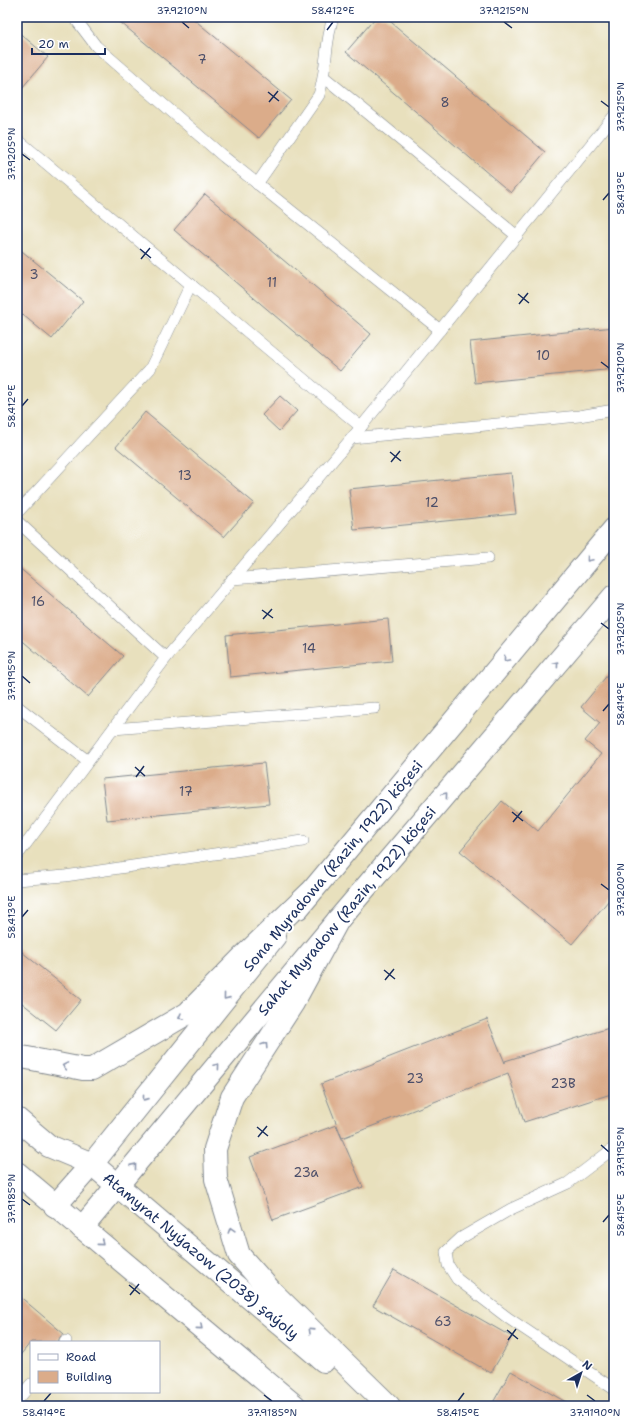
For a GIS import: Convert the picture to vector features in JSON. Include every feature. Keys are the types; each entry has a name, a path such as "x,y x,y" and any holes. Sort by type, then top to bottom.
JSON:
{"main road":[{"name":"Sona Myradowa (Razin, 1922) köçesi","path":"55,1206 92,1164 310,893 614,529"},
{"name":"Sahat Myradow (Razin, 1922) köçesi","path":"82,1228 338,920 614,596"},
{"path":"17,1056 83,1069 92,1069 188,1014 244,956 310,893"},
{"path":"338,920 293,1003 232,1096 215,1149 216,1179 239,1255 271,1290 389,1406"},
{"name":"Atamyrat Nyýazow (2038) şaýoly","path":"17,1119 49,1146 92,1164 377,1406"},
{"path":"17,1174 295,1406"}],"lane":[{"path":"74,17 96,46 257,184 440,330"},
{"path":"257,184 319,95 324,78 328,32 333,17"},
{"path":"324,78 517,236"},
{"path":"17,856 166,658 362,427 614,116"},
{"path":"17,139 362,427"},
{"path":"17,513 150,369 191,284"},
{"path":"352,438 579,416 614,410"},
{"path":"17,521 166,658"},
{"path":"232,579 488,558"},
{"path":"17,706 88,761"},
{"path":"113,729 375,708"},
{"path":"17,880 65,876 303,841"},
{"path":"611,1154 568,1183 511,1209 461,1238 446,1252 448,1265 458,1278 508,1318 614,1389"},
{"path":"17,1401 30,1385"}],"building":[{"path":"114,17 191,17 291,100 259,138"},
{"path":"376,17 385,17 545,152 511,193 346,52"},
{"path":"17,31 48,57 17,94"},
{"path":"205,194 371,334 340,371 174,230"},
{"path":"17,247 83,301 52,339 17,310"},
{"path":"614,327 614,369 475,383 470,342"},
{"path":"280,396 297,411 279,431 262,415"},
{"path":"145,412 254,503 224,537 116,447"},
{"path":"511,473 516,514 354,530 349,489"},
{"path":"17,566 123,656 88,697 17,636"},
{"path":"388,619 392,661 230,677 226,635"},
{"path":"614,667 614,894 572,944 460,851 502,801 538,831 601,754 585,741 600,723 581,707"},
{"path":"264,763 269,804 107,820 102,779"},
{"path":"17,948 81,1000 56,1030 17,999"},
{"path":"487,1019 505,1063 505,1061 609,1028 614,1042 614,1093 524,1122 508,1073 342,1138 321,1084"},
{"path":"336,1125 363,1187 273,1220 250,1157"},
{"path":"394,1270 512,1337 491,1373 373,1306"},
{"path":"17,1294 64,1334 60,1337 58,1341 30,1341 30,1343 17,1359"},
{"path":"511,1371 573,1406 491,1406"}]}
